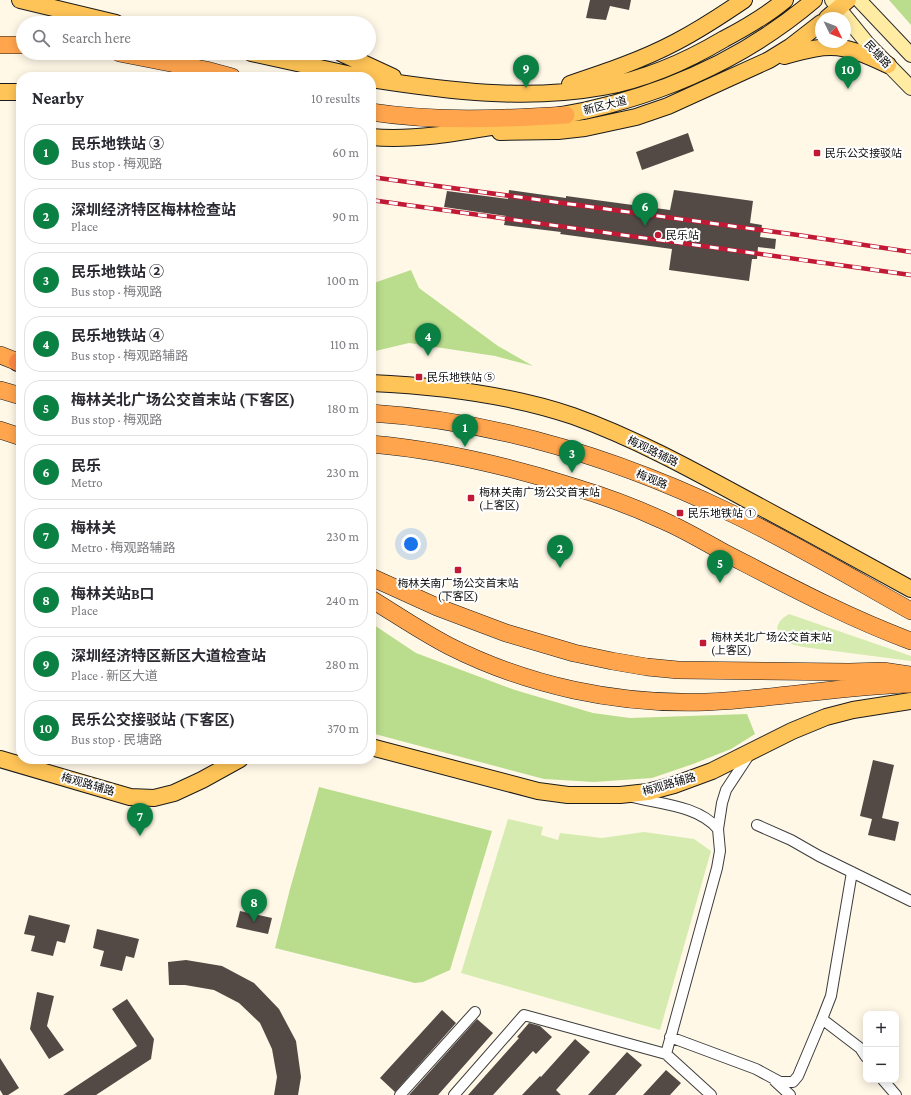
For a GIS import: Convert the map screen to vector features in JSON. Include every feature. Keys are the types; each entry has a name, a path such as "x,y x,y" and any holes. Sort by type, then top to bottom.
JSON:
{"highway":[{"path":"0,45 16,45"},
{"path":"155,60 213,72"},
{"path":"376,113 400,117 447,119 502,119 566,115"},
{"path":"0,356 16,362"},
{"name":"梅观路","path":"376,413 408,415 446,420 493,429 553,444 607,461 693,495 734,514 911,611"},
{"path":"0,430 16,435"},
{"path":"376,445 434,452 470,459 552,480 626,505 662,520 793,588 888,632 911,641"},
{"path":"376,578 437,607 506,633 574,653 619,662 678,670 883,671 911,675"},
{"path":"376,602 420,630 449,646 480,660 514,674 580,691 639,700 705,702 778,697 878,685 911,684"}],"main road":[{"path":"20,0 87,16"},
{"path":"524,95 563,86 634,62 676,42 744,0"},
{"name":"新区大道","path":"376,136 403,137 460,132 600,108 674,84 721,62 759,41 790,20 814,0"},
{"name":"民塘路","path":"859,0 911,55"},
{"name":"新区大道","path":"376,80 476,92 524,95 603,87 636,79 671,66 710,48 744,28 782,2"},
{"name":"民塘路","path":"836,7 888,65 911,88"},
{"path":"460,132 558,131 585,128 636,117 668,106 769,60 790,47 815,28"},
{"path":"769,60 809,49 831,46 844,47 861,52 888,65"},
{"path":"283,60 338,72"},
{"path":"356,60 411,85"},
{"path":"0,92 16,92"},
{"name":"梅观路辅路","path":"376,383 403,384 484,394 552,410 598,425 715,482 911,589"},
{"name":"梅观路辅路","path":"376,748 538,791 568,795 620,795 648,792 674,785 712,771 792,731 826,717 853,710 911,701"},
{"name":"梅观路辅路","path":"0,759 16,764"},
{"name":"梅观路辅路","path":"17,764 130,797 154,798 174,793 231,764"}],"street":[{"path":"666,1054 717,868 720,851 718,829 722,802 726,790 741,766 753,751"},
{"path":"620,795 692,812 712,822 718,829"},
{"path":"756,825 791,840 819,856 911,901"},
{"path":"670,1037 756,1069 780,1082 793,1082 798,1076 831,996 852,872"},
{"path":"400,1095 475,1012"},
{"path":"454,1095 524,1015 666,1054 711,1095"},
{"path":"822,1018 860,1048 863,1052"},
{"path":"772,1078 790,1095"},
{"path":"886,1083 896,1095"}],"green space":[{"path":"889,0 911,0 911,25"},
{"path":"411,270 419,288 498,346 533,366 495,356 409,343 376,351 376,282"},
{"path":"789,614 911,656 911,661 803,647 791,644 782,637 777,628 781,620"},
{"path":"376,626 416,653 515,690 593,713 630,718 747,714 755,734 731,749 652,778 594,782 544,779 376,734"},
{"path":"319,787 492,831 450,970 423,982 415,983 275,948"},
{"path":"508,819 543,827 541,835 558,840 560,833 602,838 644,832 694,839 711,851 660,1030 461,973"}],"building":[{"path":"590,0 631,0 629,10 610,6 606,20 586,18"},
{"path":"688,133 694,151 642,170 636,152"},
{"name":"民乐站","path":"509,190 670,210 674,190 753,201 750,223 762,225 760,237 776,239 775,249 758,247 757,259 752,259 749,281 669,270 672,249 504,225 506,216 444,207 447,191 508,199"},
{"path":"873,760 894,765 882,818 899,822 895,841 868,835 872,819 860,816"},
{"path":"240,911 272,918 268,934 236,927"},
{"path":"29,915 70,925 65,943 57,941 53,956 31,951 35,936 24,934"},
{"path":"97,929 139,939 134,958 126,956 122,971 100,966 104,951 93,948"},
{"path":"186,960 222,966 254,983 279,1009 296,1041 301,1077 298,1095 274,1095 277,1077 272,1049 260,1023 239,1003 214,990 185,985 169,985 168,962"},
{"path":"37,992 54,996 47,1026 64,1050 49,1059 30,1029"},
{"path":"127,999 154,1039 151,1059 96,1095 63,1095 137,1046 112,1009"},
{"path":"442,1010 456,1023 395,1092 380,1078"},
{"path":"477,1019 493,1033 438,1095 409,1095"},
{"path":"529,1023 540,1026 552,1037 536,1054 533,1051 493,1095 468,1095 519,1038 517,1037"},
{"path":"575,1039 590,1052 556,1090 561,1095 522,1095 540,1076 541,1077"},
{"path":"627,1052 642,1065 615,1095 588,1095"},
{"path":"0,1058 19,1088 8,1095 3,1095 0,1090"},
{"path":"666,1070 681,1083 670,1095 643,1095"}],"railway":[{"path":"376,178 798,235 911,252"},
{"path":"376,201 911,275"}],"place":[{"name":"深圳经济特区新区大道检查站","path":"526,88"},
{"name":"民乐公交接驳站 (下客区)","path":"848,89"},
{"name":"民乐公交接驳站","path":"817,153"},
{"name":"民乐","path":"645,226"},
{"name":"民乐站","path":"658,235"},
{"name":"民乐地铁站 ④","path":"428,356"},
{"name":"民乐地铁站 ⑤","path":"419,377"},
{"name":"民乐地铁站 ③","path":"465,447"},
{"name":"民乐地铁站 ②","path":"572,473"},
{"name":"梅林关南广场公交首末站 (上客区)","path":"471,498"},
{"name":"民乐地铁站 ①","path":"680,513"},
{"name":"深圳经济特区梅林检查站","path":"560,568"},
{"name":"梅林关南广场公交首末站 (下客区)","path":"458,570"},
{"name":"梅林关北广场公交首末站 (下客区)","path":"720,583"},
{"name":"梅林关北广场公交首末站 (上客区)","path":"703,643"},
{"name":"梅林关","path":"140,836"},
{"name":"梅林关站B口","path":"254,922"}]}
